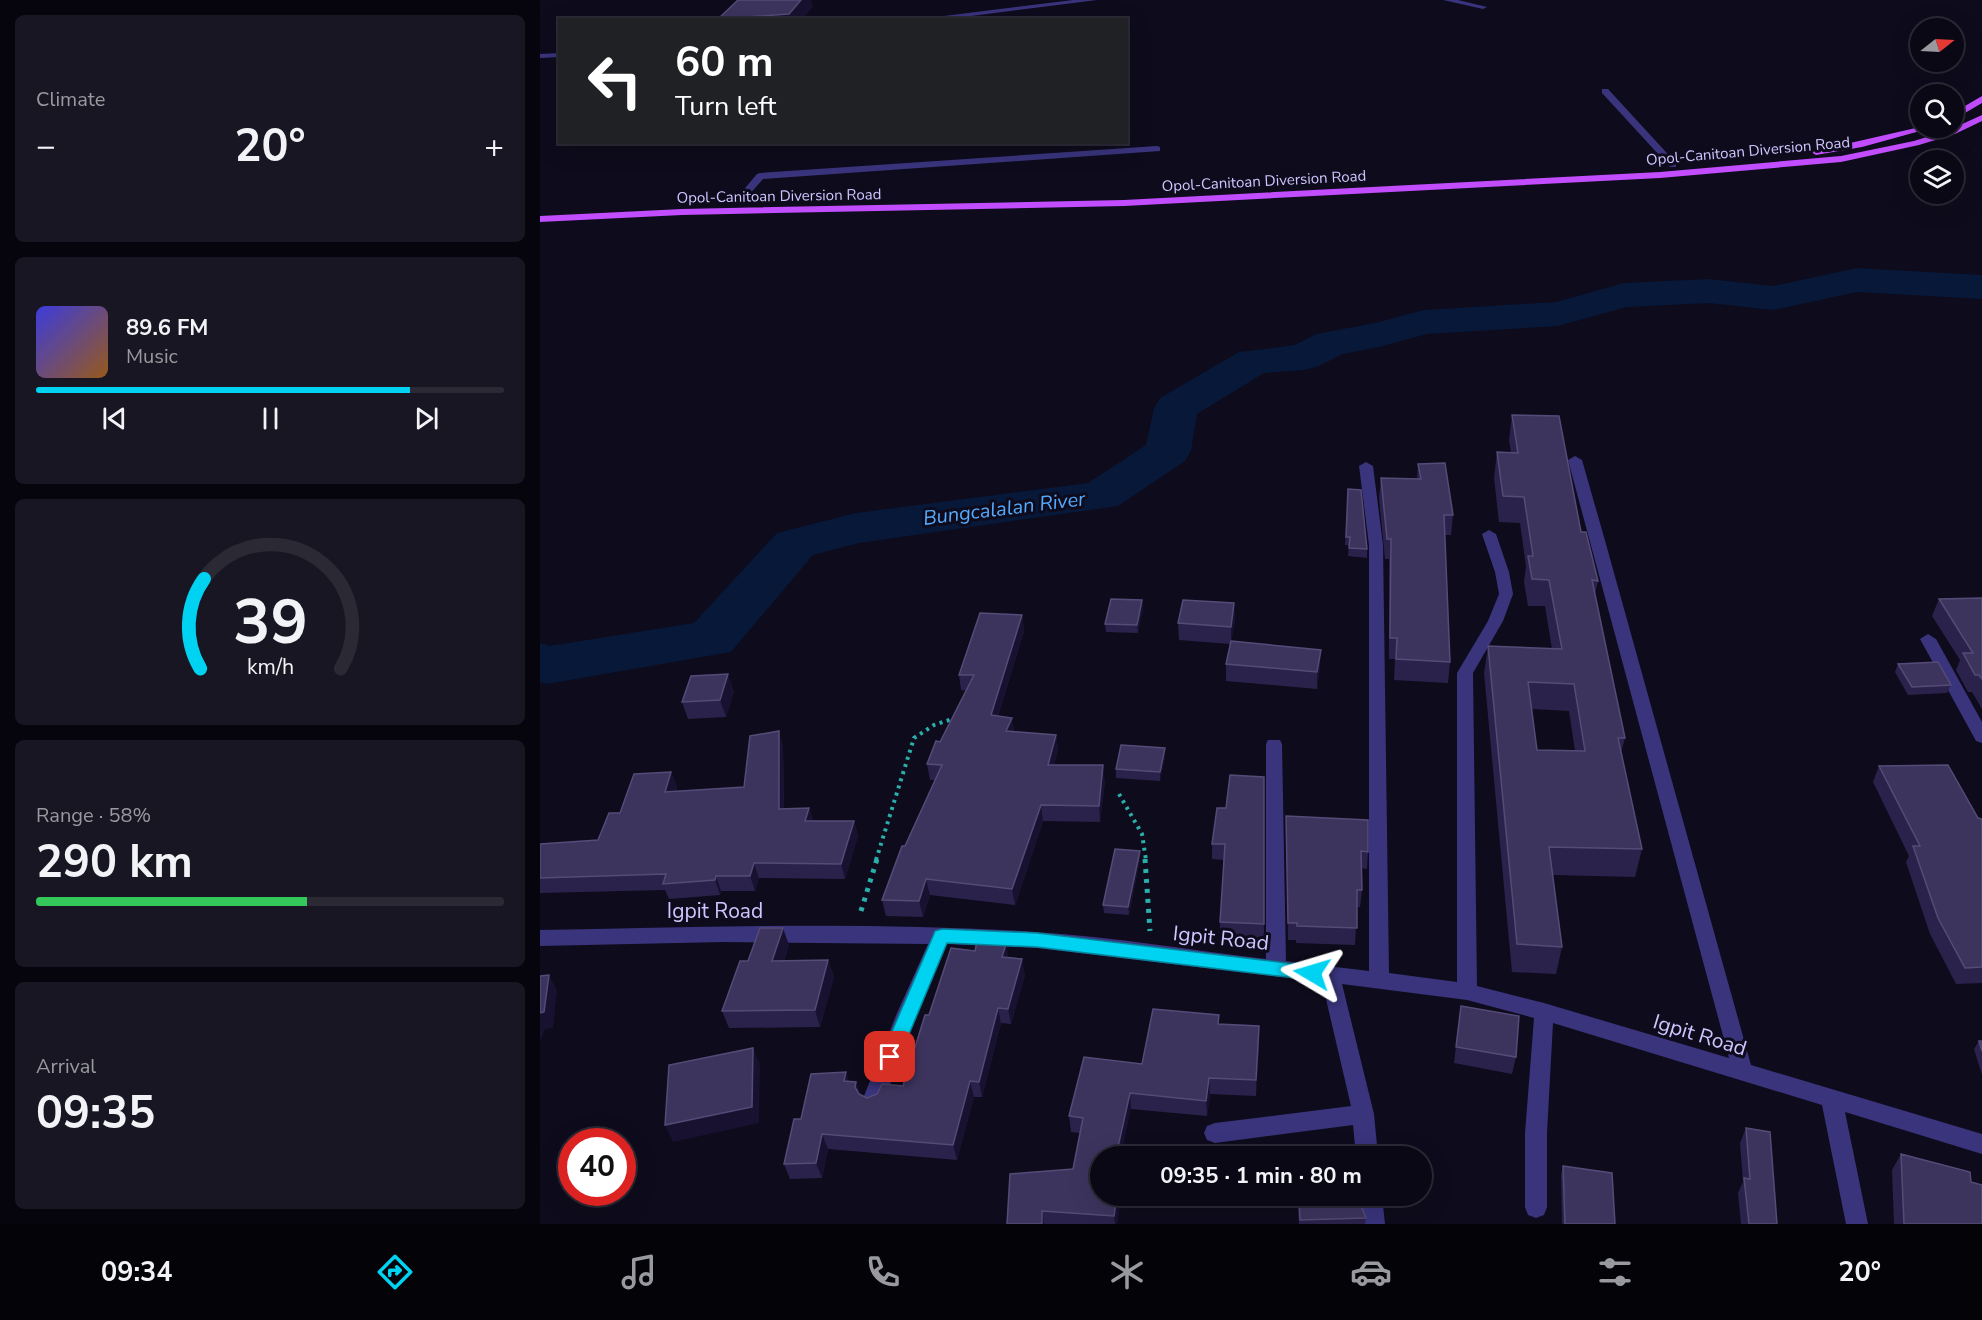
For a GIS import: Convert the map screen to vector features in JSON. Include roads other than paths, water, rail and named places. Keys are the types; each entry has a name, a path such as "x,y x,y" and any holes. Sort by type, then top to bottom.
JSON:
{"main road":[{"path":"1964,110 1982,99"},
{"name":"Opol-Canitoan Diversion Road","path":"540,219 723,211 1124,203 1660,175 1850,157 1943,135 1982,118"},
{"name":"Opol-Canitoan Diversion Road","path":"540,209 739,201 1124,194 1673,165 1828,150 1910,132"}],"street":[{"path":"933,18 1094,0"},
{"path":"1448,0 1483,7"},
{"path":"540,56 558,55"},
{"path":"1605,91 1673,165"},
{"path":"739,201 760,176 1157,149"},
{"path":"1575,460 1601,548 1700,925 1743,1073"},
{"path":"1366,466 1377,556 1379,982"},
{"path":"1467,992 1465,673 1487,633 1502,613 1506,593 1489,534"},
{"path":"1928,639 1982,737"},
{"path":"1274,744 1276,969"},
{"name":"Igpit Road","path":"540,938 723,934 942,936 1037,940 1467,992 1544,1012 1982,1144"},
{"path":"873,1101 907,1013 942,936"},
{"path":"1330,975 1363,1114 1366,1146"},
{"path":"1536,1207 1536,1133 1544,1012"},
{"path":"1831,1098 1857,1224"},
{"path":"1215,1134 1363,1114"},
{"path":"1372,1206 1374,1224"}],"waterway":[{"name":"Bungcalalan River","path":"540,662 547,665 711,639 795,544 856,528 1101,496 1168,451 1176,408 1254,361 1304,357 1331,343 1379,335 1424,322 1558,314 1624,295 1709,291 1773,298 1857,280 1982,287"}]}
